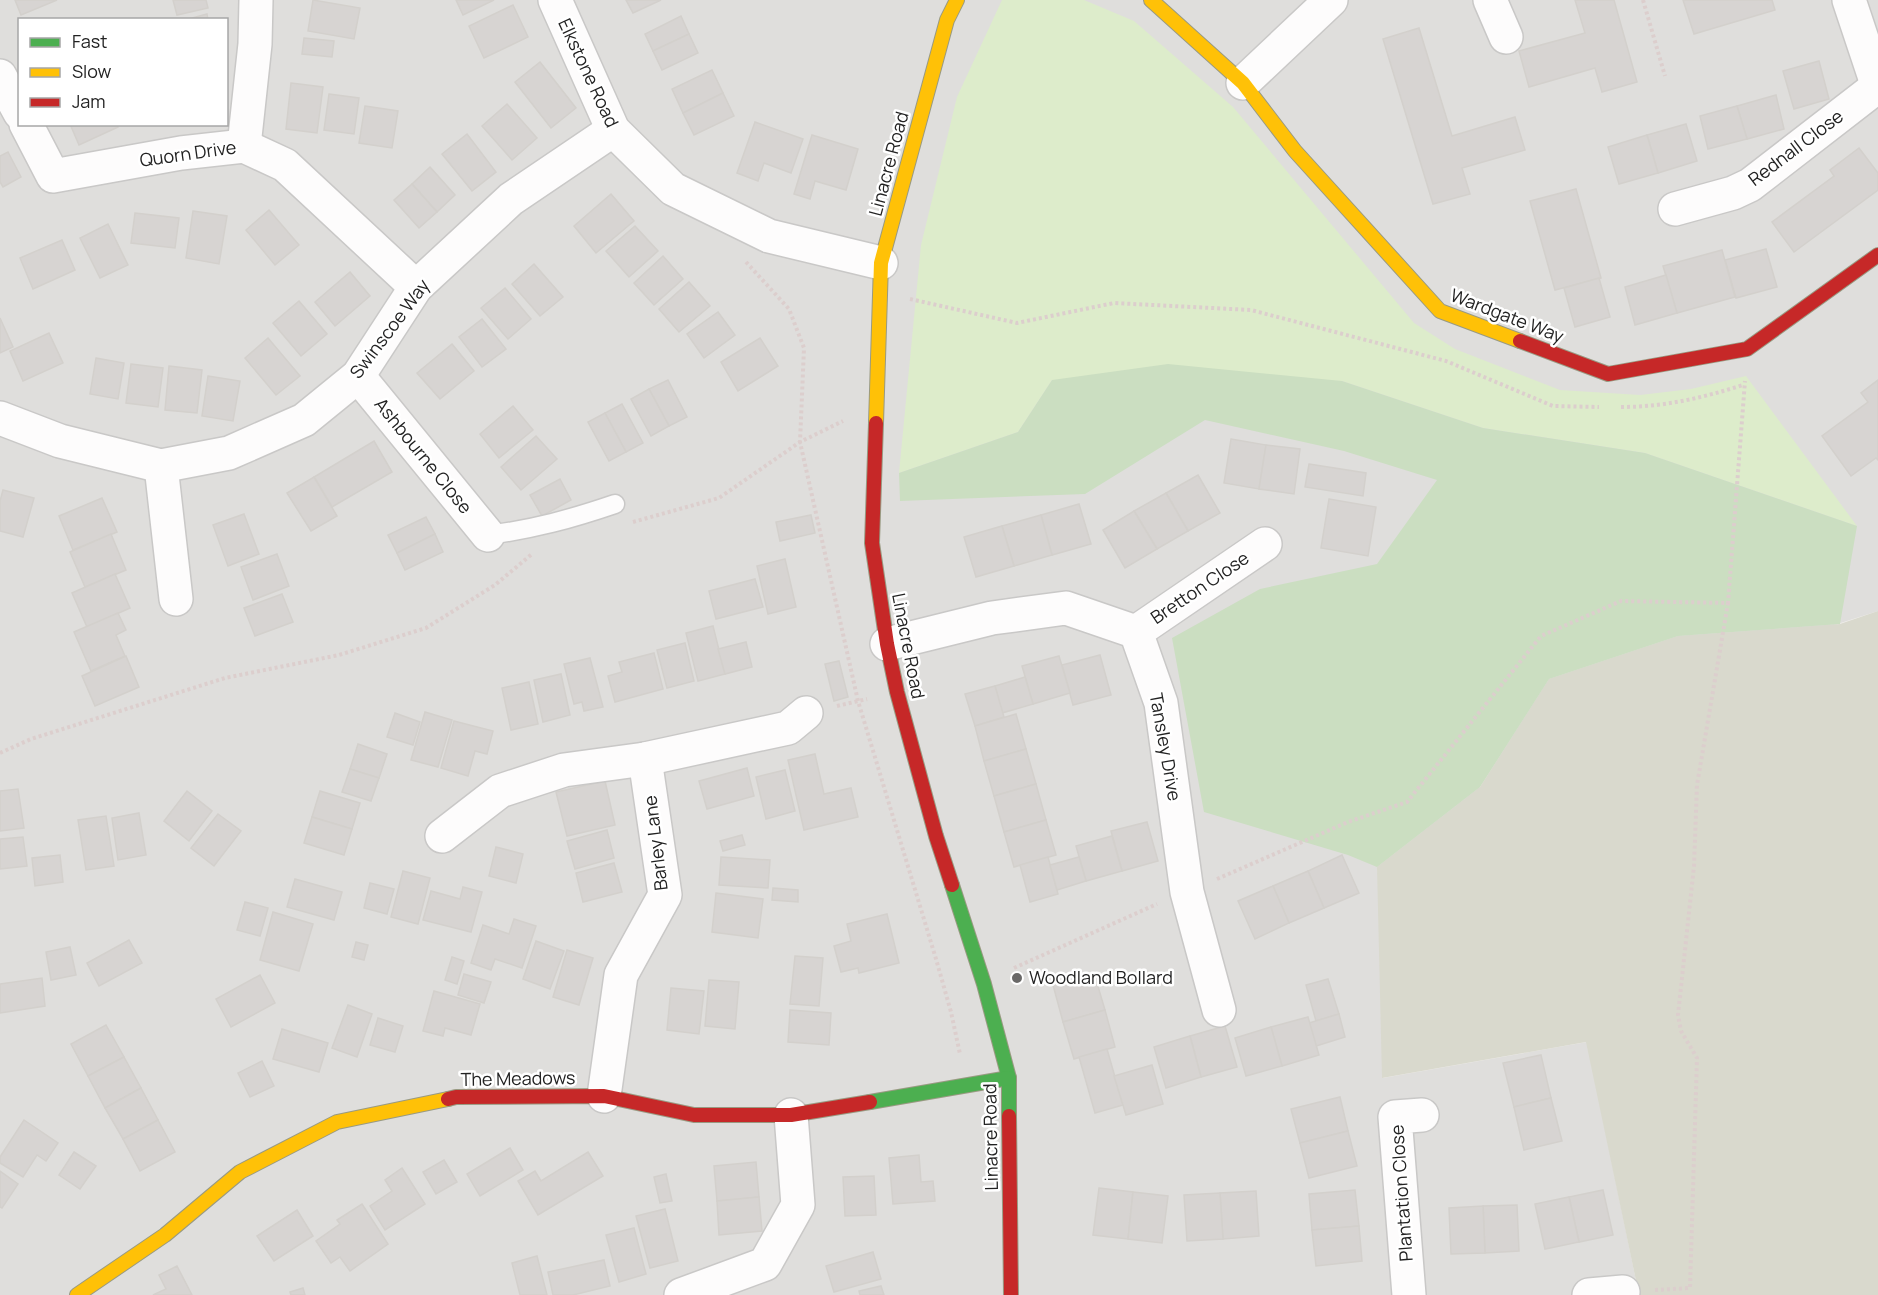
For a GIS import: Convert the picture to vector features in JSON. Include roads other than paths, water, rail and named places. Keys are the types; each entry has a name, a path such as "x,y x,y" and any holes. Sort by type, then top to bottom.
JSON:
{"street":[{"path":"244,146 255,44 256,0"},
{"name":"Elkstone Road","path":"555,0 613,130 674,189 769,236 880,278"},
{"name":"Linacre Road","path":"957,0 947,20 880,278 873,543 887,644 897,692 936,836 989,1002 1009,1078 1011,1295"},
{"name":"Wardgate Way","path":"1151,0 1243,83 1295,150 1440,311 1608,374 1747,349 1878,255"},
{"path":"1243,83 1331,0"},
{"path":"1491,0 1506,37"},
{"path":"1849,0 1878,87"},
{"path":"0,75 18,108"},
{"name":"Rednall Close","path":"1675,209 1732,193 1750,184 1878,87"},
{"name":"Quorn Drive","path":"27,126 53,176 182,153 244,146 285,165 416,287"},
{"name":"Swinscoe Way","path":"0,418 60,441 161,466 229,453 304,420 358,376 416,287 511,199 613,130"},
{"name":"Ashbourne Close","path":"358,376 488,535"},
{"path":"161,466 176,599"},
{"name":"Bretton Close","path":"1136,632 1265,544"},
{"path":"887,644 992,618 1066,608 1136,632"},
{"name":"Tansley Drive","path":"1136,632 1161,703 1187,892 1219,1010"},
{"path":"442,836 500,791 564,770 645,759 788,728 806,714"},
{"name":"Barley Lane","path":"604,1096 621,975 665,896 645,759"},
{"name":"The Meadows","path":"78,1295 165,1235 240,1172 337,1122 456,1097 604,1096 694,1115 791,1115 1009,1078"},
{"path":"681,1295 765,1264 798,1205 791,1115"},
{"name":"Plantation Close","path":"1410,1295 1395,1117 1422,1115"},
{"path":"1589,1295 1623,1292"}],"lane":[{"path":"488,535 528,530 615,504"}],"place":[{"name":"Woodland Bollard","path":"1017,978"}]}
